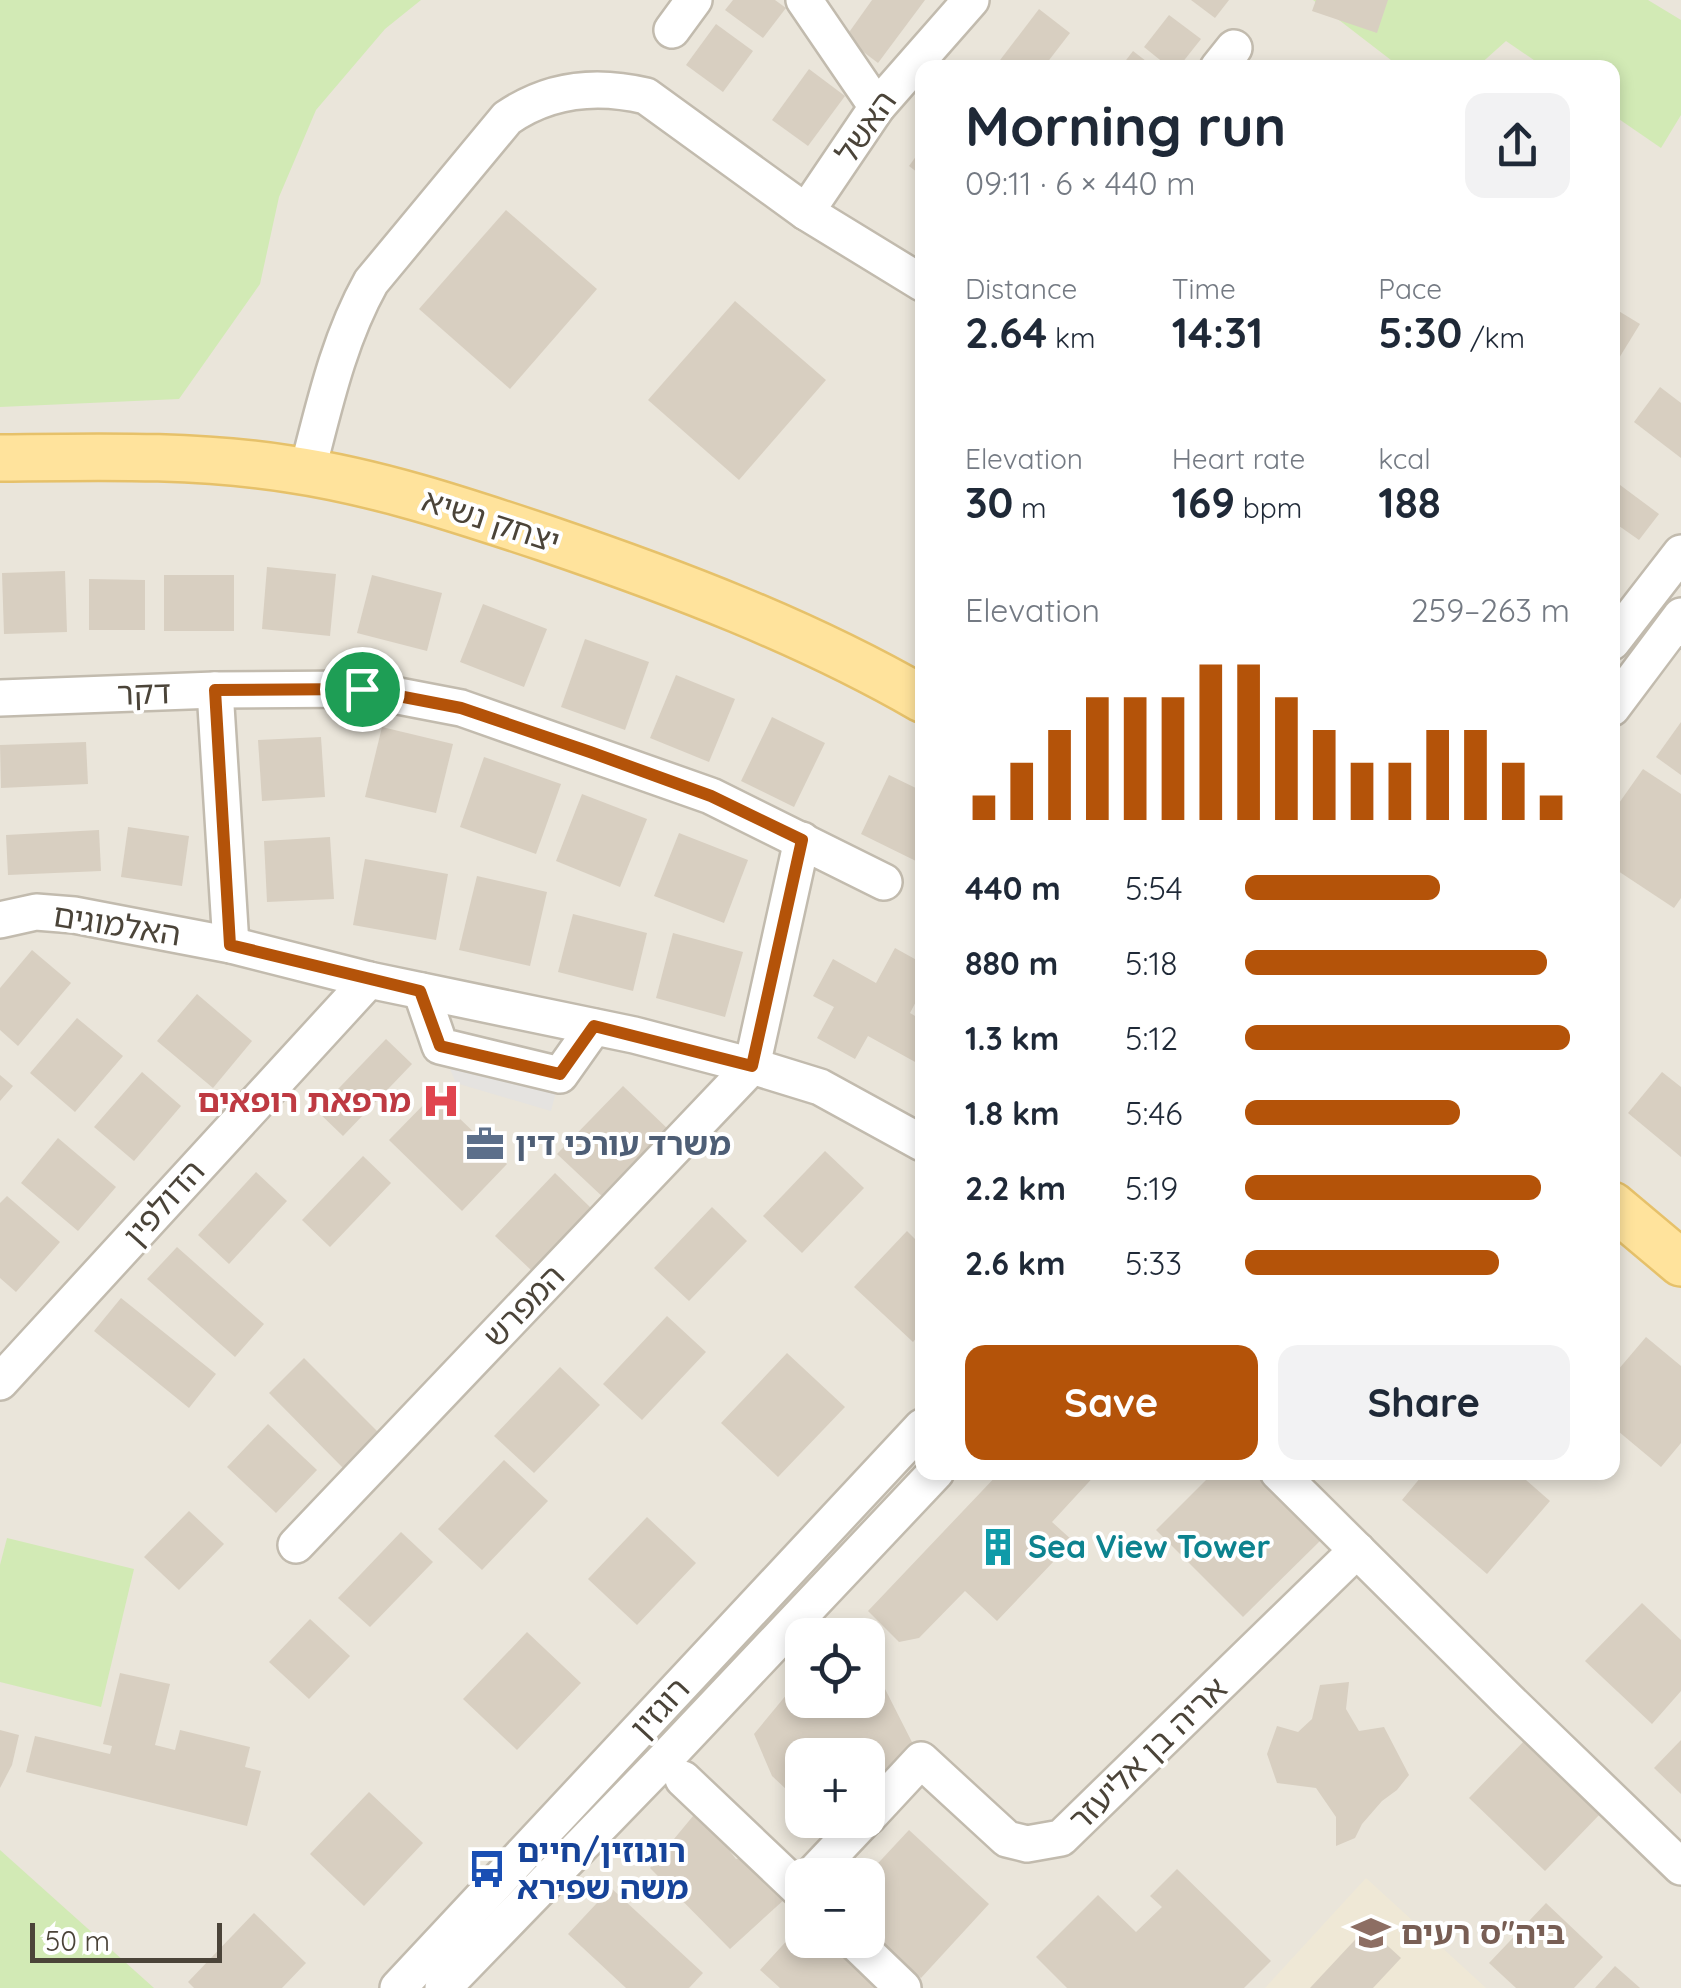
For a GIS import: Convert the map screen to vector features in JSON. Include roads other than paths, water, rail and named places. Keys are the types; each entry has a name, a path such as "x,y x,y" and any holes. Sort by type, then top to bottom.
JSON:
{"main road":[{"name":"יצחק נשיא","path":"10,460 187,460 286,468 380,486 619,563 792,633 915,694"},
{"path":"1620,1212 1681,1263"}],"street":[{"path":"672,30 694,0"},
{"path":"804,0 877,106"},
{"name":"האשל","path":"918,60 971,0"},
{"name":"האשל","path":"806,212 877,106 915,63"},
{"path":"306,472 336,364 356,308 371,282 507,118 525,105 551,95 603,90 646,96 806,212 915,279"},
{"path":"1620,632 1681,553"},
{"path":"1620,697 1681,616"},
{"name":"דקר","path":"0,698 362,689 461,708 711,796 884,882"},
{"path":"215,690 230,945"},
{"path":"752,1066 802,840"},
{"name":"האלמוגים","path":"0,920 36,912 74,914 594,1026 820,1087 915,1139"},
{"name":"הדולפין","path":"0,1382 369,980"},
{"path":"420,991 440,1046 560,1074 594,1026"},
{"name":"המפרש","path":"296,1545 752,1066"},
{"name":"רוגזין","path":"398,1988 915,1434"},
{"name":"רוגזין","path":"443,1988 928,1480"},
{"path":"1286,1480 1681,1867"},
{"name":"אריה בן אליעזר","path":"885,1798 921,1760 1008,1839 1027,1844 1062,1838 1357,1550"},
{"path":"683,1779 785,1868"},
{"path":"829,1858 847,1838"},
{"path":"872,1958 903,1988"}],"place":[{"name":"מרפאת רופאים","path":"441,1101"},
{"name":"משרד עורכי דין","path":"485,1144"},
{"name":"Sea View Tower","path":"998,1547"},
{"name":"רוגוזין/חיים משה שפירא","path":"487,1869"},
{"name":"ביה\"ס רעים","path":"1371,1933"}]}
